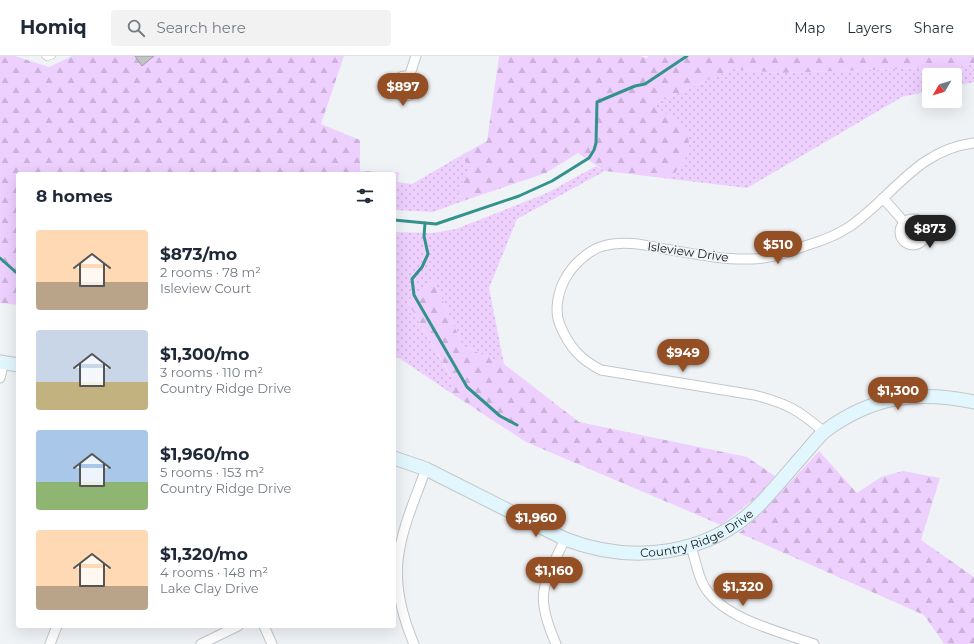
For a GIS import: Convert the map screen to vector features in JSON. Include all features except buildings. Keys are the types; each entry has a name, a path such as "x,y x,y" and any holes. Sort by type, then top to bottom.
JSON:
{"street":[{"path":"409,77 416,56"},
{"name":"Isleview Drive","path":"824,432 795,409 776,400 602,370 588,363 574,351 562,330 557,310 559,293 570,269 584,256 601,246 621,243 714,257 753,259 800,248 826,238 848,227 918,166 933,155 962,144 974,143"},
{"path":"883,198 904,222"},
{"path":"0,378 2,362 16,365"},
{"name":"Country Ridge Drive","path":"396,459 426,469 565,539 586,547 617,552 639,553 691,547 710,540 745,518 824,432 864,407 888,399 920,395 955,398 974,402"},
{"path":"414,644 402,613 397,590 396,571 404,528 426,469"},
{"path":"556,644 545,616 543,606 543,587 565,539"},
{"path":"691,547 702,582 708,592 723,608 736,616 814,644"},
{"path":"50,644 55,628"},
{"path":"201,644 234,628"},
{"path":"265,628 272,644"}],"lane":[{"path":"44,56 47,58 53,56"}],"green space":[{"path":"0,56 15,56 49,67 72,56 344,56 321,124 360,140 360,171 399,172 396,193 396,172 16,172 16,305 0,303"},
{"path":"499,56 641,56 647,58 649,56 974,56 974,63 958,67 778,73 733,69 653,104 687,129 690,151 671,179 605,171 578,153 546,173 463,201 457,189 473,169 460,156 487,141"},
{"path":"974,63 974,82 962,85 962,68 928,68 958,67"},
{"path":"922,68 922,93 902,97 747,188 671,179 690,151 653,104 733,69 778,73"},
{"path":"460,156 473,169 457,189 463,201 433,212 396,210 396,182 412,184"},
{"path":"596,166 605,171 517,219 489,288 504,364 463,346 434,281 407,301 451,377 451,393 396,357 396,232 432,233 456,229 547,193"},
{"path":"434,281 463,346 504,364 579,422 747,457 775,476 758,496 721,525 526,442 451,393 451,376 407,301"},
{"path":"819,451 857,493 881,477 903,471 940,478 921,540 974,577 974,644 944,644 924,615 739,533 761,514"}],"waterway":[{"path":"396,220 436,224 519,196 552,181 589,158 594,150 596,143 597,102 635,86 645,84 687,56"},
{"path":"425,223 424,236 428,254 422,267 412,279 414,295 467,387 500,416 517,425"},
{"path":"0,258 16,272"}]}
